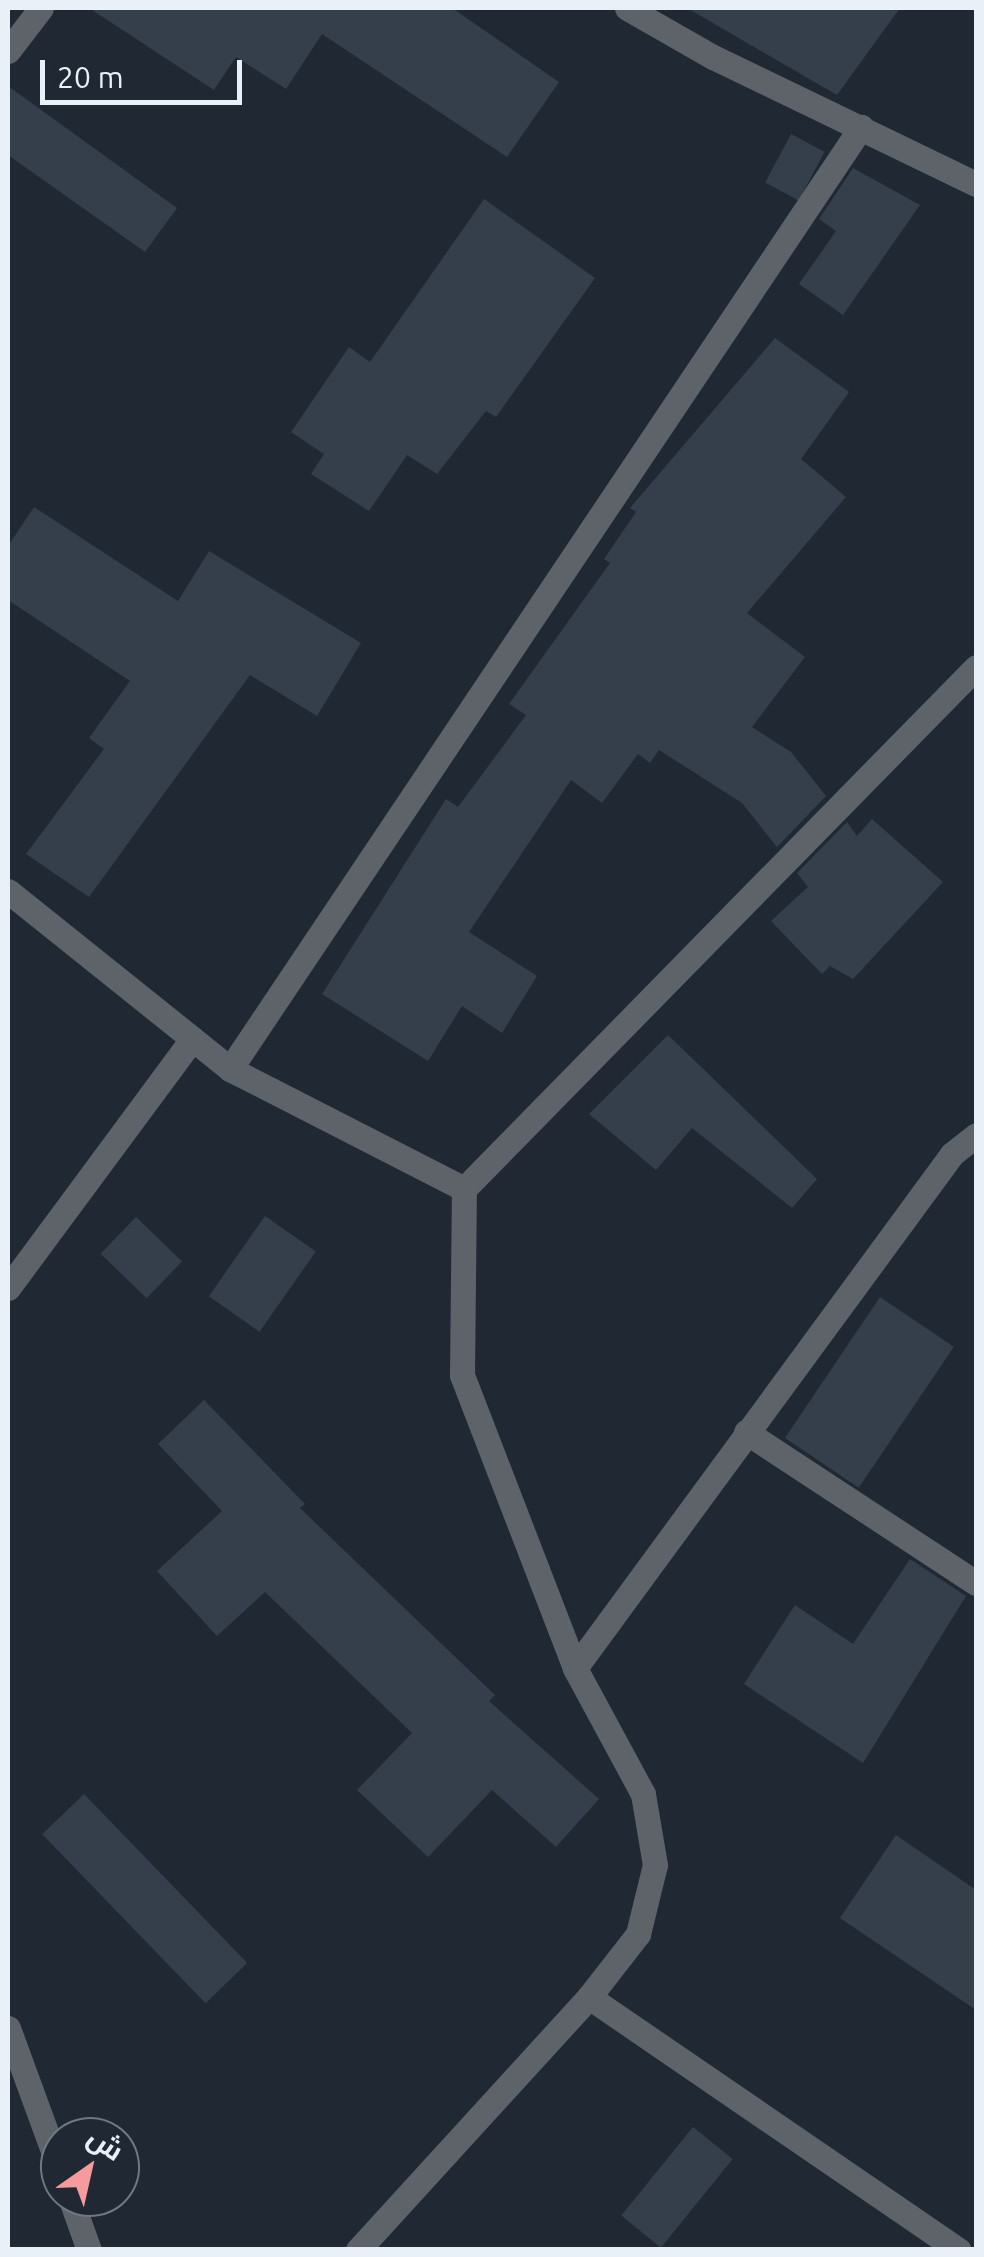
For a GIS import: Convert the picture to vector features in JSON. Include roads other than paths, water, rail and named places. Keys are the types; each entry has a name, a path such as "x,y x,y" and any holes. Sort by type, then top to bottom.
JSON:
{"street":[{"path":"8,51 42,8"},
{"path":"626,8 976,184"},
{"path":"230,1070 861,127"},
{"path":"358,2250 589,1997 638,1934 655,1864 643,1794 575,1668 462,1375 464,1188 976,667"},
{"path":"8,891 230,1070 464,1188"},
{"path":"8,1288 192,1039"},
{"path":"575,1668 952,1154 976,1135"},
{"path":"746,1432 976,1583"},
{"path":"589,1997 959,2250"},
{"path":"8,2028 41,2117"},
{"path":"77,2217 89,2250"}]}
